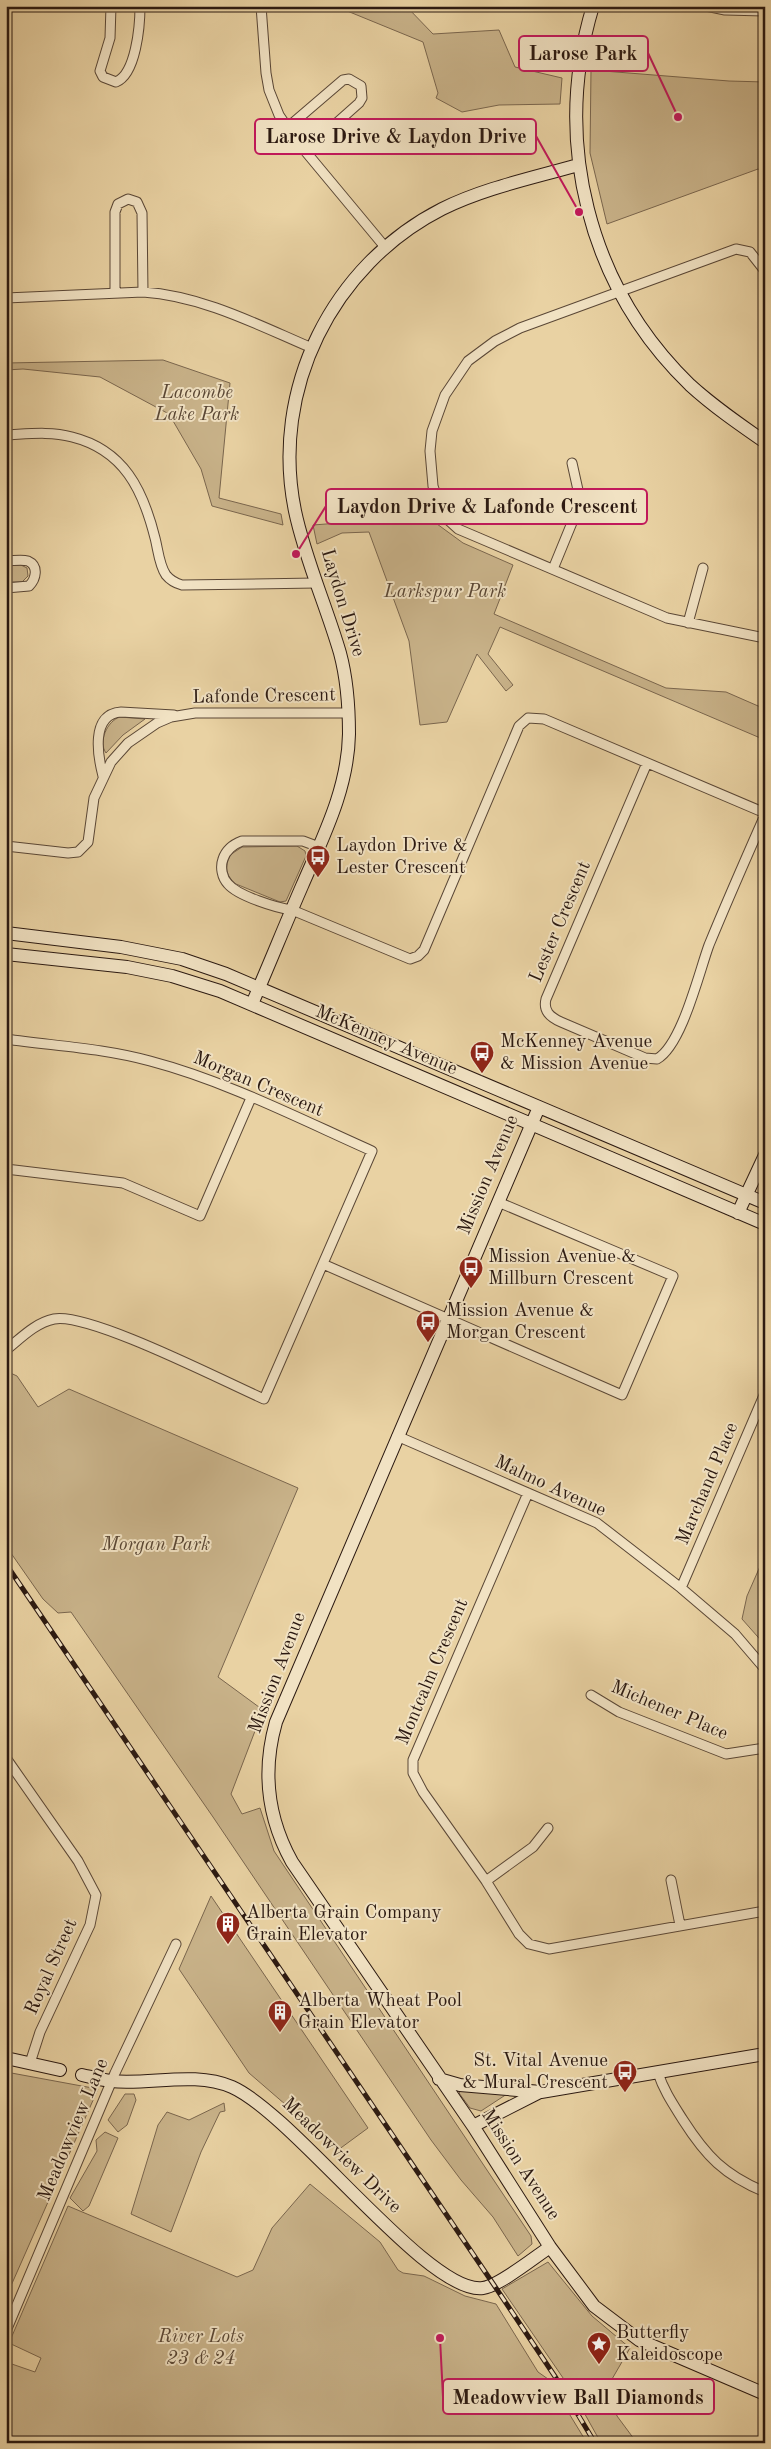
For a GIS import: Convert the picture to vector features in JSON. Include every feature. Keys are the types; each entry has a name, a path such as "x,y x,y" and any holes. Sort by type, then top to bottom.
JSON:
{"street":[{"path":"111,6 110,38 100,71 103,78 116,82 126,75 135,51 140,6"},
{"path":"261,6 269,90 287,128 385,247"},
{"path":"593,6 583,45 576,88 578,165 582,190 592,228 620,292 644,332 674,368 706,400 765,442"},
{"path":"706,6 765,11"},
{"path":"287,128 343,80 349,79 361,86 362,98 359,103 305,151"},
{"name":"Laydon Drive","path":"252,1004 336,806 344,776 348,749 348,713 340,655 316,583 295,510 290,468 290,445 294,404 301,375 326,320 346,289 385,247 420,222 455,203 578,165"},
{"path":"115,293 115,212 118,204 128,199 136,202 142,213 143,292"},
{"path":"765,271 750,252 736,249 520,328 484,348 468,361 449,387 432,432 430,451 431,473 437,500 447,519 458,529 663,617 765,638"},
{"path":"6,298 143,292 177,297 207,305 312,348"},
{"path":"6,434 42,433 64,435 83,441 110,456 126,471 141,493 148,511 164,571 174,582 182,585 316,583"},
{"path":"553,569 578,508 578,490 572,463"},
{"path":"6,561 28,562 33,565 36,572 34,581 29,586 6,588"},
{"path":"688,623 703,568"},
{"name":"Lafonde Crescent","path":"103,776 98,755 101,725 109,714 121,712 180,715 348,713"},
{"name":"Lafonde Crescent","path":"6,846 68,854 78,852 85,846 89,838 94,798 103,776 122,750 138,735 157,723 180,715"},
{"name":"Lester Crescent","path":"292,910 400,957 414,958 424,950 519,726 524,720 534,717 544,719 647,763 765,814 709,945 700,977 688,1008 664,1054 657,1059 645,1058 551,1017 545,1006 546,999 647,763"},
{"path":"292,910 279,908 230,887 222,874 223,858 234,845 247,840 303,841 319,847"},
{"name":"McKenney Avenue","path":"6,934 121,947 182,959 260,987 765,1203"},
{"name":"McKenney Avenue","path":"6,954 127,966 172,976 220,991 765,1224"},
{"name":"Morgan Crescent","path":"6,1039 107,1052 148,1060 195,1075 252,1098 372,1151 264,1399 147,1346 71,1319 54,1319 33,1328 6,1350"},
{"path":"6,1169 123,1183 200,1216 252,1098"},
{"name":"Mission Avenue","path":"538,1107 276,1722 269,1750 268,1779 274,1822 292,1862 473,2126 550,2247 594,2306 623,2330 639,2340 765,2394"},
{"path":"738,1213 765,1155"},
{"path":"323,1264 448,1317 622,1395 674,1276 498,1202"},
{"name":"Marchand Place","path":"680,1588 765,1394"},
{"name":"Malmo Avenue","path":"397,1436 597,1523 735,1634 765,1669"},
{"name":"Montcalm Crescent","path":"528,1493 413,1760 413,1773 423,1792 486,1881 519,1934 529,1944 539,1948 549,1949 765,1911"},
{"name":"Michener Place","path":"591,1695 619,1712 726,1754 765,1748"},
{"name":"Royal Street","path":"6,1758 78,1861 96,1895 90,1926 40,2032 30,2063"},
{"path":"486,1881 533,1847 548,1828"},
{"path":"671,1880 680,1925"},
{"name":"Meadowview Lane","path":"6,2332 112,2081 176,1944"},
{"path":"439,2079 460,2085 540,2092 765,2054"},
{"path":"6,2058 60,2070"},
{"path":"658,2073 664,2090 696,2140 710,2158 728,2174 765,2192"},
{"name":"Meadowview Drive","path":"82,2075 112,2081 204,2080 232,2088 271,2113 424,2260 461,2284 483,2288 494,2285 550,2247"},
{"path":"473,2126 540,2092"}],"green space":[{"path":"335,6 406,6 433,34 499,30 515,67 562,78 560,104 499,105 462,112 436,98 438,93 423,42"},
{"path":"591,70 765,82 765,172 758,169 607,224 590,153"},
{"name":"Lacombe Lake Park","path":"163,360 230,383 219,498 281,514 283,525 212,506 201,469 169,414 100,377 23,369 6,370 6,363"},
{"name":"Larkspur Park","path":"422,513 463,543 513,565 494,614 666,688 726,692 765,709 765,740 500,627 488,654 513,685 506,691 477,654 447,722 420,725 409,641 369,532 342,533 317,544 313,525 378,520"},
{"path":"21,565 27,568 28,576 22,582 6,582 6,566"},
{"path":"120,717 145,719 123,735 106,753 103,743 105,732 115,719"},
{"path":"297,846 305,851 306,856 286,901 280,902 236,884 228,874 227,863 230,855 242,847"},
{"name":"Morgan Park","path":"6,1371 17,1376 38,1407 69,1389 298,1488 218,1677 263,1710 231,1794 242,1814 260,1808 274,1851 531,2236 532,2244 518,2256 493,2217 461,2180 431,2140 213,1817 71,1612 58,1613 43,1599 6,1546"},
{"path":"765,1555 765,1645 742,1619 747,1596"},
{"path":"211,1896 368,2128 338,2150 249,2073 179,1969"},
{"path":"6,2072 98,2089 6,2297"},
{"path":"461,2091 507,2094 481,2111 470,2108 459,2093"},
{"path":"125,2094 134,2094 136,2100 127,2125 118,2132 108,2120"},
{"path":"224,2103 225,2111 220,2112 201,2152 171,2232 131,2214 158,2125 167,2112 189,2120"},
{"path":"105,2132 118,2138 89,2206 83,2211 70,2198 97,2151 96,2140"},
{"name":"River Lots 23 & 24","path":"310,2184 380,2242 398,2270 403,2273 424,2276 465,2296 496,2304 538,2372 548,2379 587,2443 6,2443 6,2362 35,2372 41,2358 9,2343 68,2206 237,2277 253,2270 272,2228"},
{"path":"548,2262 592,2316 630,2348 608,2386 617,2416 637,2443 601,2443 572,2391 502,2289"}],"railway":[{"path":"6,1564 494,2285 556,2378 595,2443"}],"place":[{"name":"Larose Park","path":"678,117"},
{"name":"Larose Drive & Laydon Drive","path":"579,212"},
{"name":"Laydon Drive & Lafonde Crescent","path":"296,554"},
{"name":"Laydon Drive & Lester Crescent","path":"318,878"},
{"name":"McKenney Avenue & Mission Avenue","path":"482,1074"},
{"name":"Mission Avenue & Millburn Crescent","path":"471,1289"},
{"name":"Mission Avenue & Morgan Crescent","path":"428,1343"},
{"name":"Alberta Grain Company Grain Elevator","path":"228,1945"},
{"name":"Alberta Wheat Pool Grain Elevator","path":"280,2033"},
{"name":"St. Vital Avenue & Mural Crescent","path":"625,2093"},
{"name":"Meadowview Ball Diamonds","path":"440,2338"},
{"name":"Butterfly Kaleidoscope","path":"599,2365"}]}
